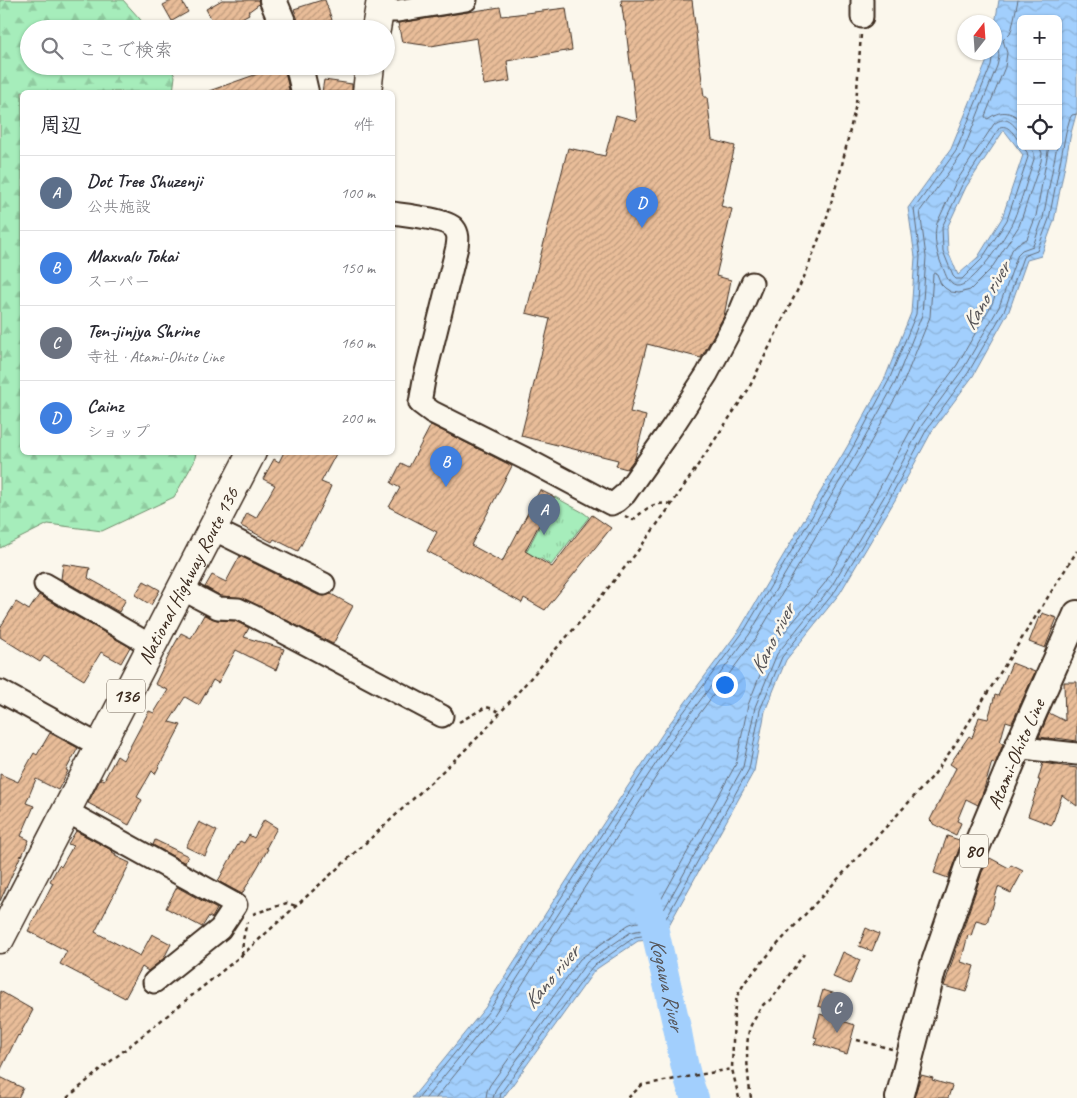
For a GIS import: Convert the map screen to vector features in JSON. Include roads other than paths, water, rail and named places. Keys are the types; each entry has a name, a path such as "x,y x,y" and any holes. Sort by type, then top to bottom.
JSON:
{"highway":[{"path":"367,90 369,75"},
{"name":"National Highway Route 136","path":"0,939 250,455"}],"main road":[{"path":"273,0 281,20"},
{"path":"301,75 305,90"},
{"name":"Atami-Ohito Line","path":"899,1098 932,971 963,882 1018,747 1077,614"}],"street":[{"path":"379,13 466,0"},
{"path":"395,213 437,220 453,227 458,235 458,247 424,380 420,403 432,412 611,504 617,502 625,494 707,374 740,312 752,283"},
{"path":"213,528 324,584"},
{"path":"46,584 152,646"},
{"path":"182,589 218,608 238,609 246,612 442,716"},
{"path":"0,691 100,746"},
{"path":"1018,747 1077,754"},
{"path":"66,811 236,905 220,929 154,982"}],"water":[{"name":"Kano river","path":"999,0 1077,0 1077,111 1054,221 1041,256 1027,260 1009,311 973,376 932,431 895,500 840,593 786,660 765,711 754,771 664,934 650,940 638,941 595,970 503,1098 412,1098 485,1008 667,727 740,629 847,447 885,378 911,313 915,257 908,208 951,149 987,60 1002,60 1002,15 996,15"}],"waterway":[{"name":"Kogawa River","path":"648,900 689,1082 695,1098"}],"place":[{"name":"Cainz","path":"642,228"},
{"name":"Maxvalu Tokai","path":"446,487"},
{"name":"Dot Tree Shuzenji","path":"544,535"},
{"name":"Ten-jinjya Shrine","path":"837,1033"}]}
